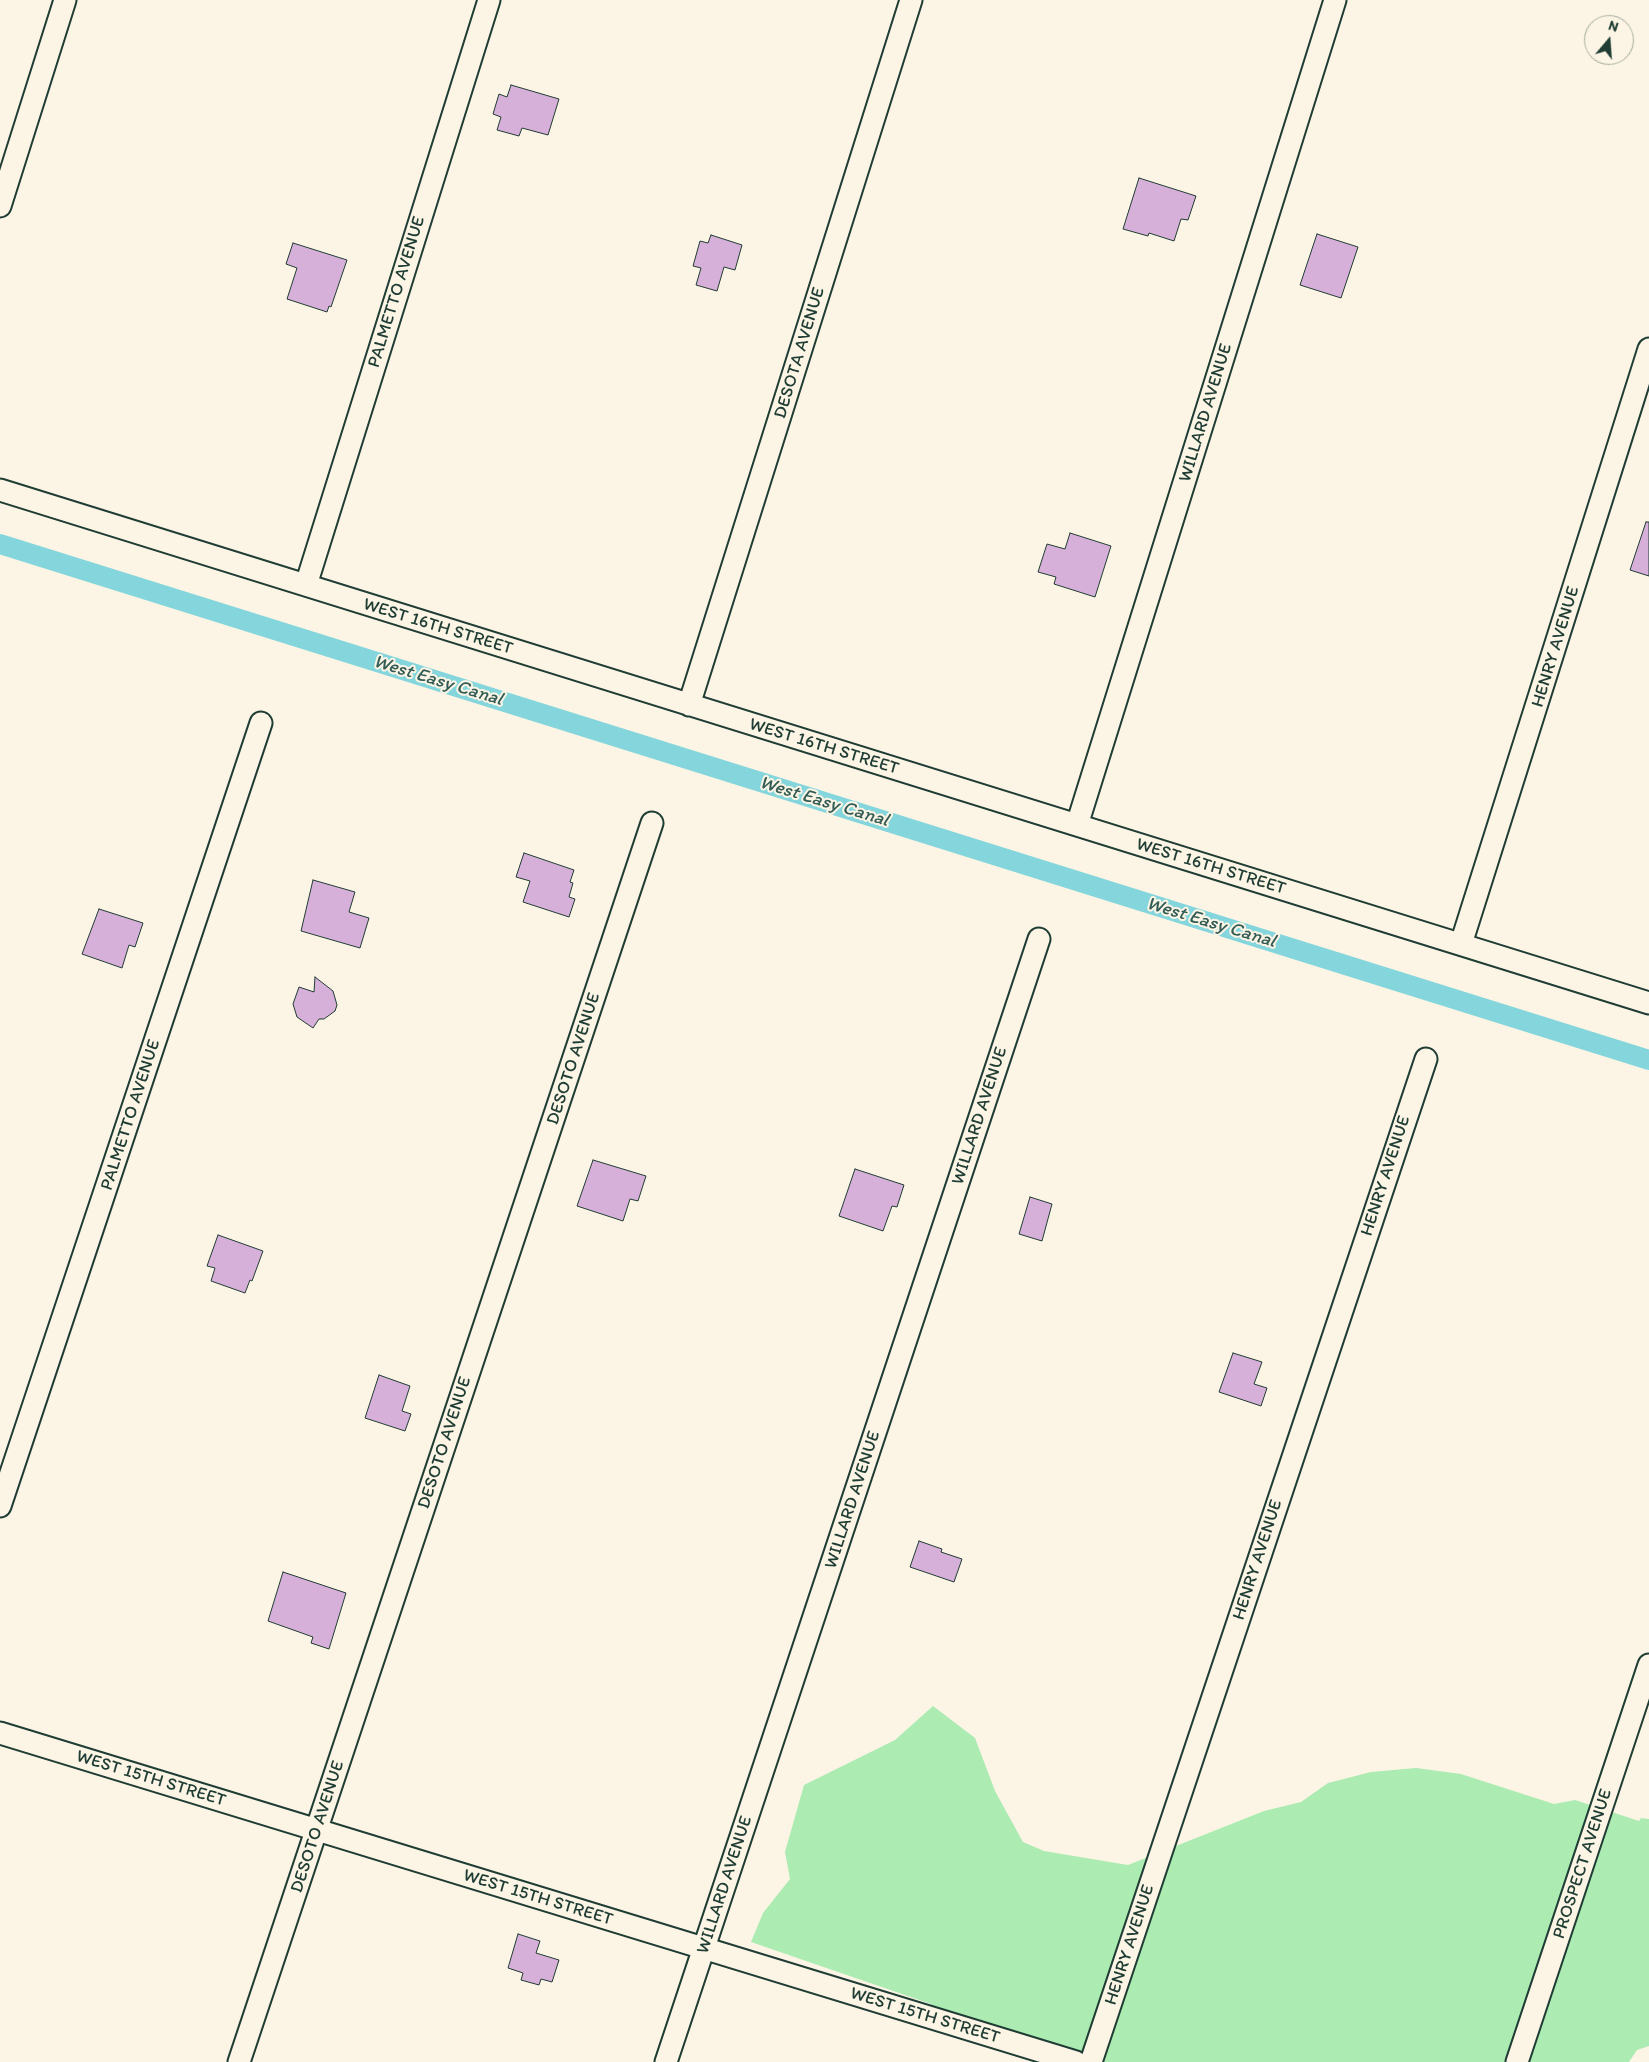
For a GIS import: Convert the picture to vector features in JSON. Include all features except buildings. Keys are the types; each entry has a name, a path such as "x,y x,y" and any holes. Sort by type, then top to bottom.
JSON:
{"street":[{"path":"0,206 65,0"},
{"name":"PALMETTO AVENUE","path":"306,585 489,0"},
{"name":"DESOTA AVENUE","path":"689,705 911,0"},
{"name":"WILLARD AVENUE","path":"1077,826 1335,0"},
{"name":"HENRY AVENUE","path":"1461,944 1649,348"},
{"name":"WEST 16TH STREET","path":"0,490 1649,1003"},
{"name":"PALMETTO AVENUE","path":"0,1506 261,723"},
{"name":"DESOTO AVENUE","path":"239,2062 652,824"},
{"name":"WILLARD AVENUE","path":"666,2062 1039,939"},
{"name":"HENRY AVENUE","path":"1091,2062 1426,1059"},
{"name":"PROSPECT AVENUE","path":"1517,2062 1649,1665"},
{"name":"WEST 15TH STREET","path":"0,1733 1076,2062"}],"green space":[{"path":"933,1706 975,1738 995,1791 1023,1842 1044,1851 1128,1865 1264,1811 1301,1802 1328,1783 1371,1772 1416,1768 1461,1774 1554,1804 1575,1800 1639,1821 1641,1818 1649,1819 1649,2046 1637,2050 1629,2062 1089,2062 941,2013 931,2004 751,1942 763,1913 790,1879 785,1852 804,1785 895,1740"}],"waterway":[{"name":"West Easy Canal","path":"0,544 1649,1060"}]}
